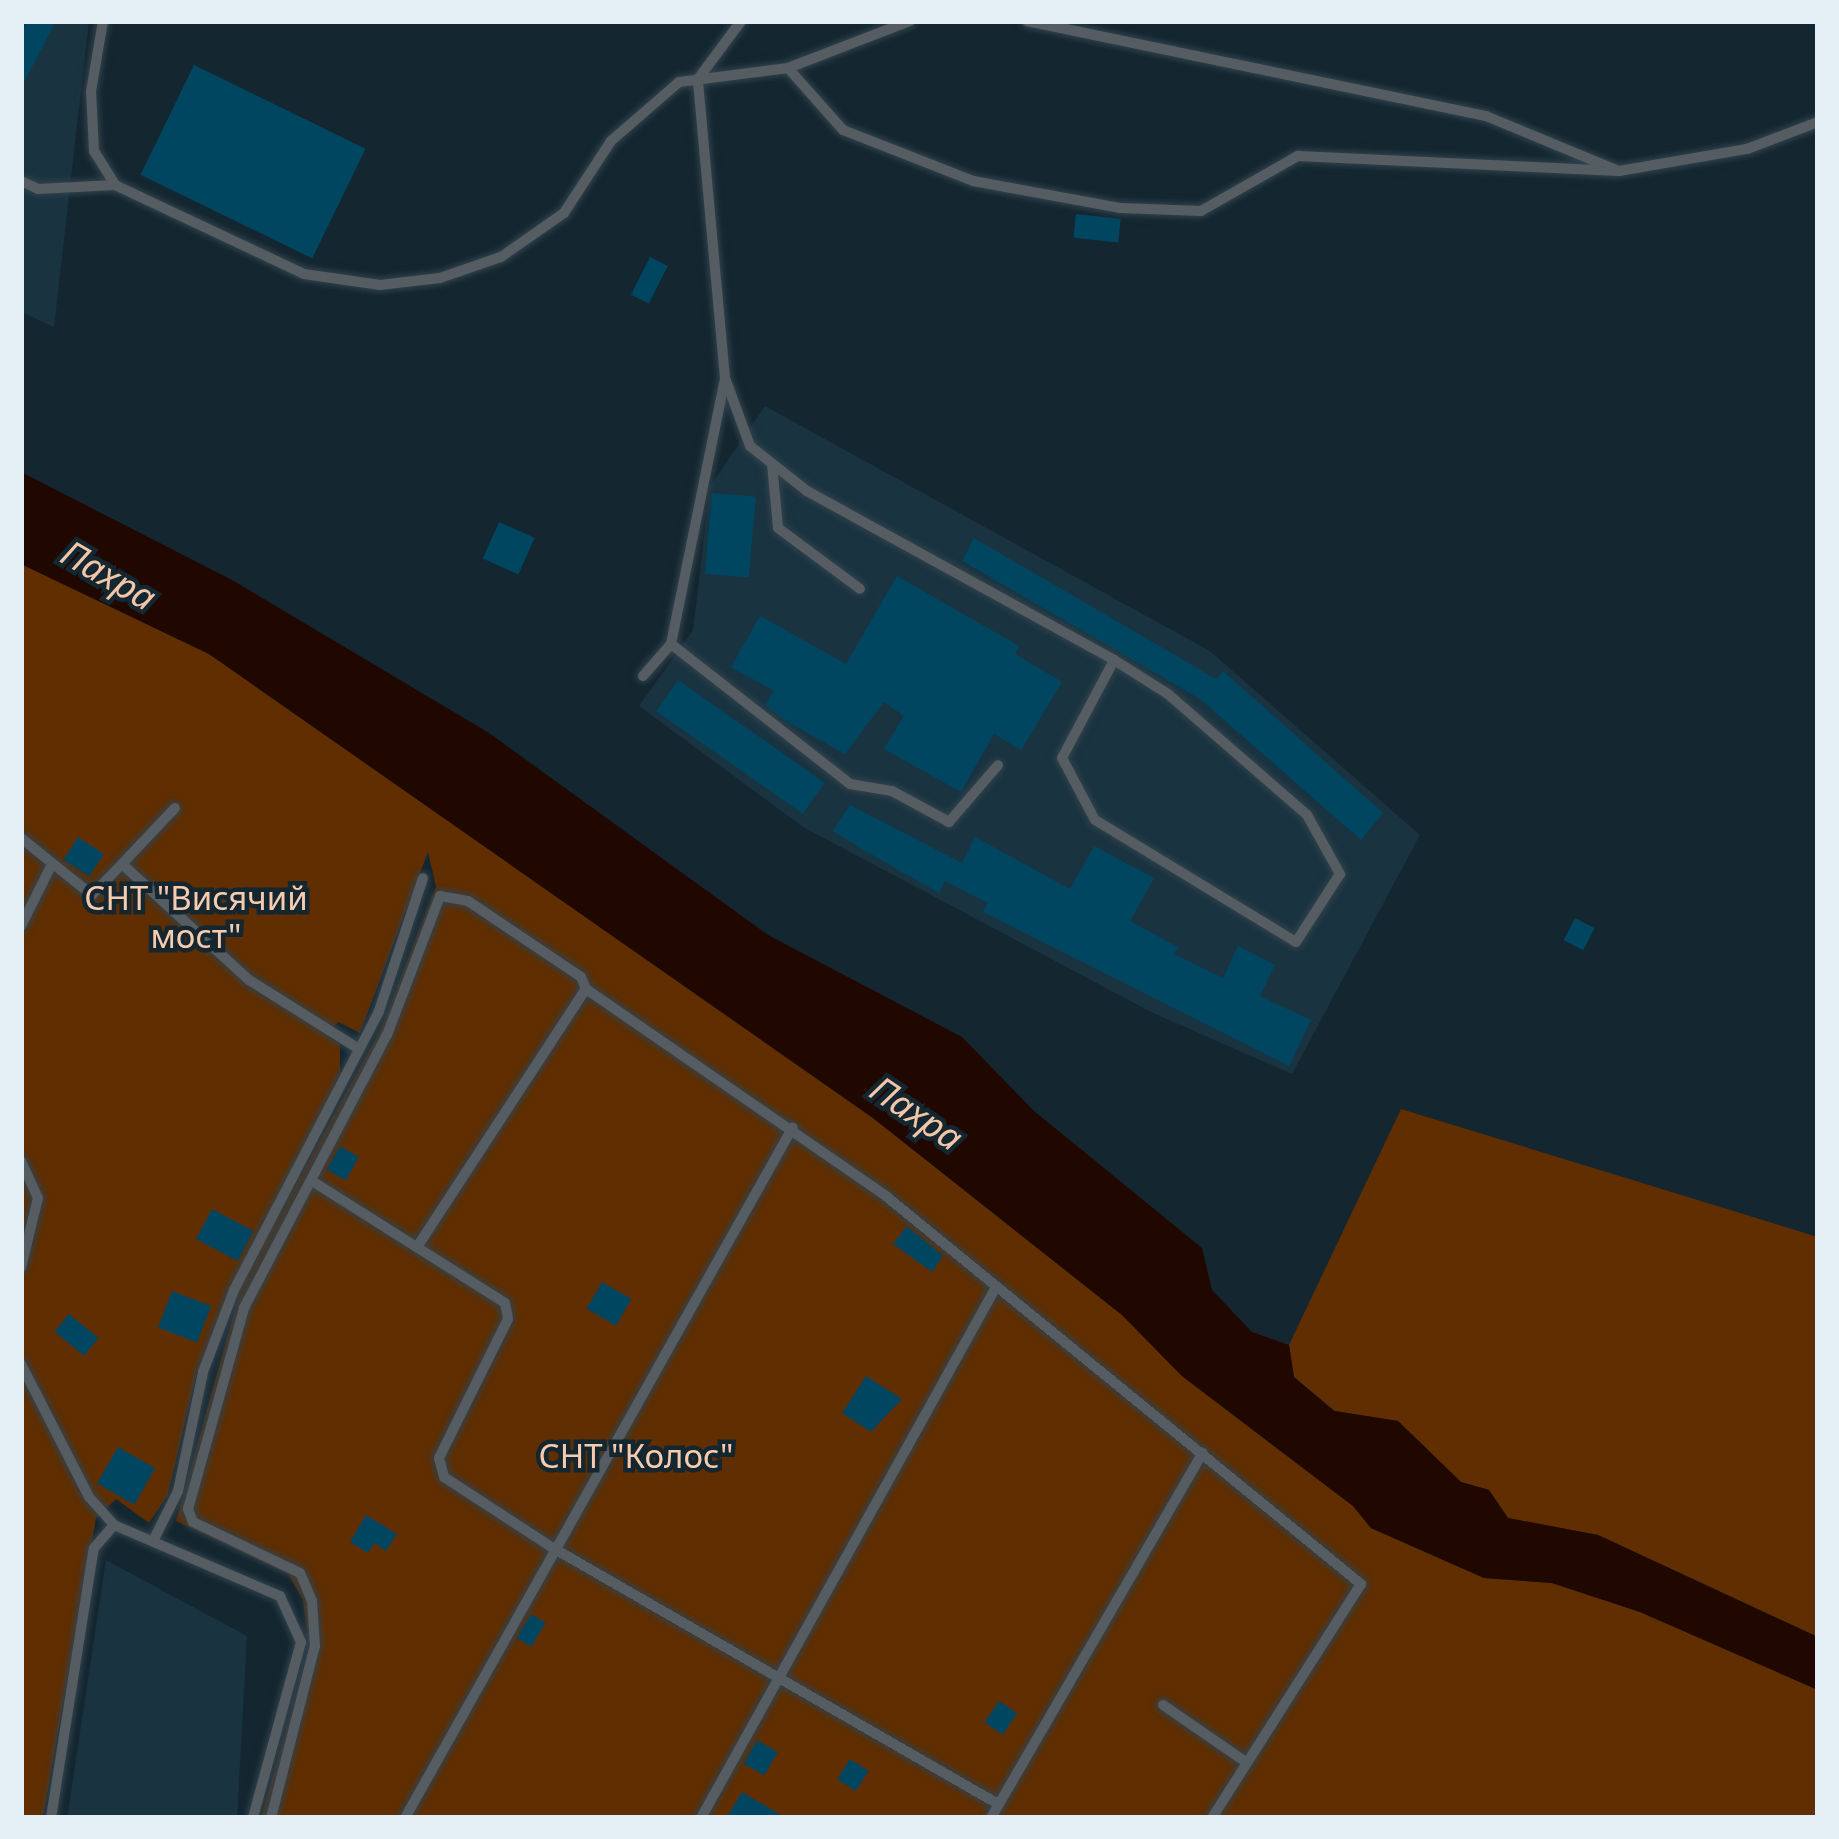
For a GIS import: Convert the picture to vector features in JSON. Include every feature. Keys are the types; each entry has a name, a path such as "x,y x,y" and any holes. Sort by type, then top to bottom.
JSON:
{"lane":[{"path":"103,21 91,91 94,151 116,185"},
{"path":"741,21 698,79 725,378 750,446 806,491 1114,660 1168,694 1307,815 1340,874 1296,941 1095,820 1062,758 1114,660"},
{"path":"21,181 38,190 116,185 304,274 380,285 440,278 501,257 564,213 611,141 679,82 788,68 910,21"},
{"path":"1027,21 1486,116 1618,171"},
{"path":"788,68 842,130 973,181 1120,208 1201,211 1298,156 1618,171 1747,148 1818,122"},
{"path":"644,676 670,644 725,378"},
{"path":"772,464 778,528 860,590"},
{"path":"670,644 850,784 892,791 950,823 998,765"},
{"path":"21,838 50,866 92,895 175,808"},
{"path":"122,864 249,980 359,1049"},
{"path":"21,926 50,866"},
{"path":"155,1537 178,1491 203,1372 234,1290 359,1049 423,878"},
{"path":"271,1818 315,1646 312,1601 300,1573 193,1522 188,1509 244,1308 387,1035 440,896 467,901 581,977 586,988 793,1127 1361,1584 1243,1760 1212,1818"},
{"path":"417,1247 586,988"},
{"path":"405,1818 793,1127"},
{"path":"21,1161 38,1198 21,1267"},
{"path":"312,1180 505,1303 508,1318 440,1458 444,1477 553,1549 998,1804"},
{"path":"700,1818 995,1289"},
{"path":"21,1364 89,1497 114,1525 155,1537 280,1596 301,1642 253,1818"},
{"path":"991,1818 1203,1453"},
{"path":"51,1818 94,1548 114,1525"},
{"path":"1163,1705 1243,1760"}],"shaded area":[{"path":"21,21 89,21 54,327 21,312"},
{"path":"765,406 1210,651 1420,835 1292,1074 1153,1013 803,827 639,706 693,630 710,486"},
{"path":"106,1560 247,1636 237,1818 67,1818"}],"green space":[{"name":"СНТ \"Колос\"","path":"21,564 209,654 873,1118 1122,1315 1182,1376 1353,1506 1371,1528 1484,1578 1552,1583 1640,1612 1818,1690 1818,1818 261,1818 309,1649 303,1599 288,1574 176,1521 239,1295 197,1372 168,1495 149,1523 116,1499 96,1518 43,1818 21,1818","holes":["428,852 436,887 380,1031 275,1222 340,1072 340,1044 327,1035 338,1022 360,1033"]},
{"path":"1401,1109 1818,1237 1818,1637 1598,1535 1508,1518 1489,1490 1461,1482 1398,1421 1335,1411 1294,1377 1289,1345"}],"water":[{"name":"Пахра","path":"21,472 232,580 489,733 768,935 962,1037 1034,1111 1202,1248 1212,1290 1252,1332 1289,1345 1294,1377 1334,1411 1398,1421 1461,1482 1489,1490 1508,1518 1598,1535 1818,1637 1818,1690 1640,1612 1552,1583 1484,1578 1371,1528 1353,1506 1182,1376 1122,1315 873,1118 209,654 21,564"}],"building":[{"path":"27,21 56,21 21,88 21,33"},
{"path":"194,65 366,149 312,258 141,175"},
{"path":"1076,214 1121,219 1118,243 1073,238"},
{"path":"650,257 668,266 649,304 631,294"},
{"path":"712,493 756,497 749,578 705,574"},
{"path":"499,522 535,538 518,574 483,559"},
{"path":"974,538 1216,679 1223,671 1383,813 1361,840 1200,699 962,561"},
{"path":"897,576 1019,646 1015,654 1062,682 1021,750 994,734 961,792 884,749 904,716 884,702 845,754 784,720 765,705 774,691 731,667 760,616 846,664"},
{"path":"678,680 825,783 803,814 656,711"},
{"path":"850,805 962,863 975,837 1070,889 1094,846 1154,878 1130,921 1178,947 1174,954 1223,978 1238,946 1275,965 1260,996 1311,1020 1289,1066 983,912 988,903 945,881 939,893 862,849 833,831"},
{"path":"78,837 104,854 89,877 63,860"},
{"path":"1575,918 1595,928 1583,950 1564,940"},
{"path":"340,1146 359,1157 346,1180 326,1169"},
{"path":"212,1209 253,1231 238,1261 196,1239"},
{"path":"907,1226 943,1256 932,1272 893,1244"},
{"path":"602,1282 631,1299 616,1326 586,1309"},
{"path":"172,1291 211,1306 197,1342 158,1327"},
{"path":"69,1314 99,1338 84,1356 55,1332"},
{"path":"866,1376 902,1399 871,1432 842,1413"},
{"path":"118,1447 155,1468 134,1505 97,1483"},
{"path":"366,1515 397,1534 386,1551 374,1543 368,1553 350,1542"},
{"path":"531,1614 546,1623 531,1647 517,1638"},
{"path":"999,1701 1017,1713 1003,1735 984,1723"},
{"path":"757,1740 778,1752 764,1775 744,1763"},
{"path":"850,1759 869,1771 856,1791 837,1779"},
{"path":"742,1792 786,1818 726,1818"}],"park label":[{"name":"СНТ \"Висячий мост\"","path":"196,917"}]}
